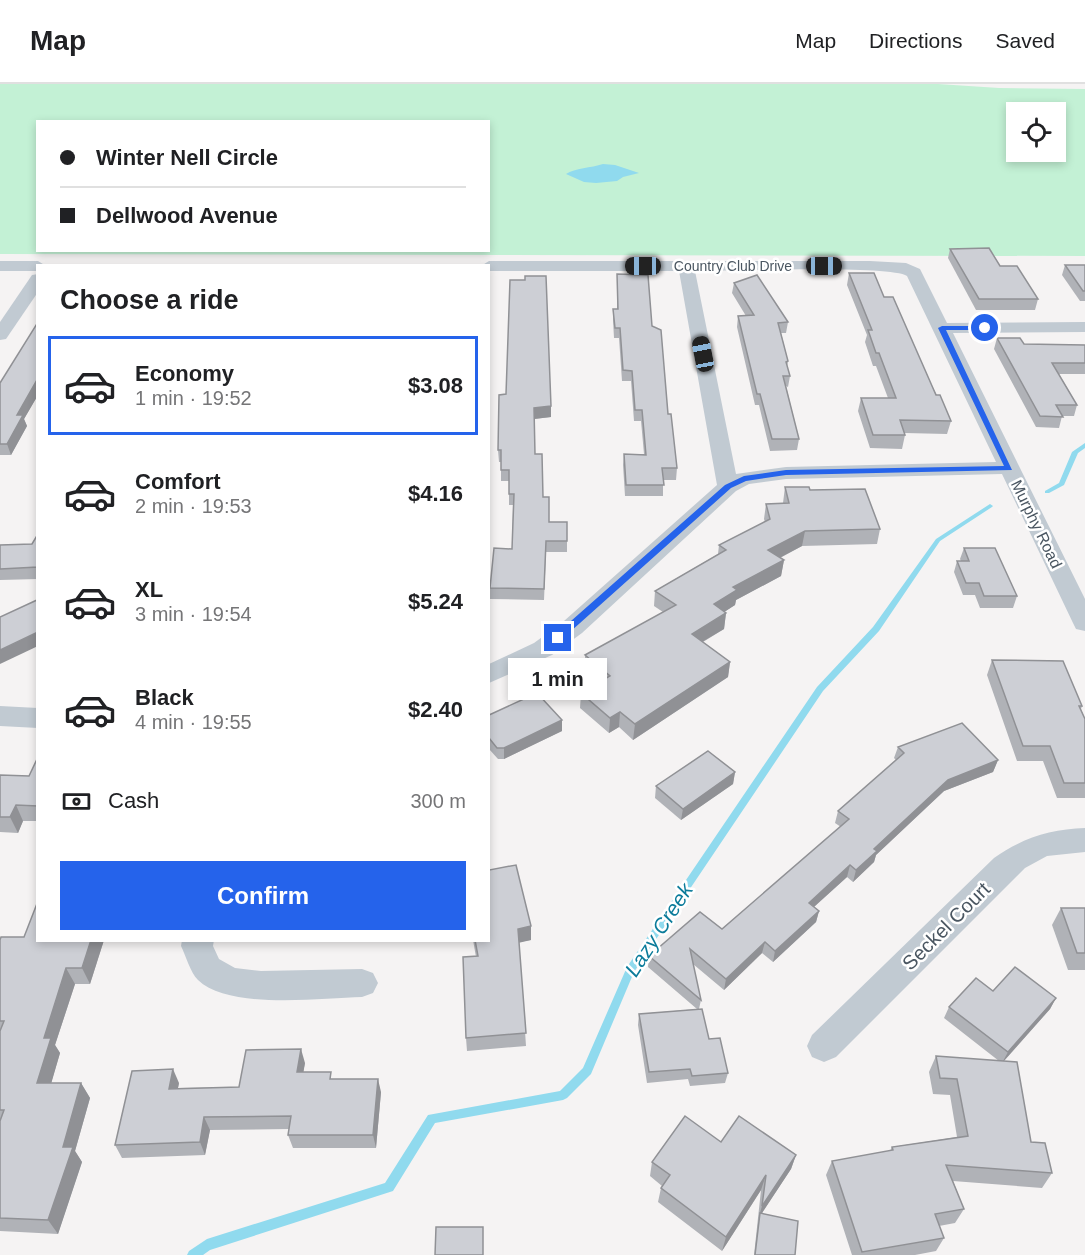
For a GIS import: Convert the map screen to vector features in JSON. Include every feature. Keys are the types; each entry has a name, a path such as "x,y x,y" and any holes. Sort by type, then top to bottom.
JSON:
{"street":[{"path":"0,266 36,266"},
{"name":"Country Club Drive","path":"490,266 906,268 914,273 942,328"},
{"path":"686,266 728,486"},
{"path":"0,335 36,282"},
{"path":"942,328 1085,327"},
{"name":"Murphy Road","path":"942,328 1085,622"},
{"path":"490,674 543,649 573,627 728,486 753,476 786,473 1010,468"},
{"path":"0,716 36,718"},
{"name":"Seckel Court","path":"824,1046 1005,867 1027,850 1065,840 1085,840"},
{"path":"198,942 197,946 208,969 230,982 261,985 362,983"}],"green space":[{"path":"0,84 938,84 999,88 1085,89 1085,256 0,254"}],"water":[{"path":"603,164 615,165 639,173 617,181 596,183 584,182 566,174 574,170"}],"building":[{"path":"989,248 1000,266 1017,266 1038,299 979,299 950,249"},
{"path":"1065,265 1085,265 1085,291 1083,291"},
{"path":"849,273 874,273 884,297 893,297 936,395 940,395 951,421 900,420 905,435 873,435 861,398 896,398 879,353 876,353 868,330 872,330"},
{"path":"617,274 648,275 652,326 661,330 668,414 671,414 677,468 662,468 664,485 626,485 624,454 646,455 642,410 635,410 632,371 623,370 620,328 615,328 613,309 618,309"},
{"path":"757,275 788,322 778,323 790,376 783,376 799,439 772,439 760,394 757,394 738,316 754,315 734,283"},
{"path":"525,276 546,276 551,406 534,408 535,454 542,454 543,497 549,497 549,522 567,522 567,541 546,541 544,589 490,588 494,548 512,549 514,494 509,494 509,470 501,470 501,450 498,450 499,395 506,394 510,280 525,280"},
{"path":"36,325 36,382 17,415 23,415 7,444 0,444 0,383"},
{"path":"997,338 1020,338 1024,344 1085,345 1085,363 1052,363 1077,405 1056,405 1063,417 1040,416"},
{"path":"785,487 809,487 810,490 865,489 880,529 805,531 768,550 784,560 733,587 737,590 714,604 726,613 692,634 730,662 635,724 620,712 610,718 581,693 610,676 585,655 676,605 655,591 726,550 719,545 770,519 766,504 789,503"},
{"path":"36,537 36,567 0,569 0,545 32,544"},
{"path":"964,548 995,548 1017,596 984,596 979,583 966,583 957,561 969,561"},
{"path":"36,600 36,633 0,650 0,617"},
{"path":"992,660 1063,661 1082,706 1079,706 1085,719 1085,783 1064,783 1050,746 1023,746"},
{"path":"537,693 562,720 504,748 497,748 490,739 490,715"},
{"path":"962,723 998,760 948,780 874,849 877,851 856,870 850,865 809,903 819,911 775,951 765,942 726,979 690,949 701,1000 649,956 700,912 722,929 849,819 838,811 904,753 898,747"},
{"path":"708,751 735,772 683,809 656,786"},
{"path":"36,761 36,806 16,805 10,817 0,817 0,775 29,776"},
{"path":"516,865 531,926 518,929 526,1033 466,1038 463,957 478,956 475,942 490,942 490,870"},
{"path":"36,906 36,942 90,942 82,968 66,968 44,1038 51,1038 37,1083 81,1083 63,1147 73,1147 48,1220 0,1218 0,1121 4,1110 0,1110 0,1031 4,1021 0,1021 0,940 1,937 24,937"},
{"path":"1061,908 1085,908 1085,953 1077,953"},
{"path":"1015,967 1056,998 1008,1052 949,1007 976,978 993,991"},
{"path":"702,1009 709,1039 720,1038 728,1073 692,1076 690,1069 649,1072 639,1014"},
{"path":"301,1049 297,1072 331,1072 330,1079 378,1079 373,1135 288,1135 291,1116 204,1117 200,1142 115,1145 132,1071 173,1069 169,1089 239,1087 246,1050"},
{"path":"936,1056 1017,1062 1031,1142 1045,1143 1052,1173 946,1165 964,1209 935,1214 944,1238 862,1252 832,1161 893,1150 892,1147 968,1136 957,1079 940,1078"},
{"path":"685,1116 721,1142 739,1116 796,1155 762,1206 766,1175 726,1237 661,1188 670,1175 652,1162"},
{"path":"760,1213 798,1221 795,1255 755,1255"},
{"path":"436,1227 483,1227 483,1255 435,1255"}],"waterway":[{"name":"Lazy Creek","path":"1047,492 1062,484 1075,452 1085,445"},
{"name":"Lazy Creek","path":"193,1255 207,1245 389,1187 432,1119 563,1095 587,1071 630,970 820,689 876,629 938,540 990,506"}],"route":[{"path":"558,638 728,486 744,478 762,474 786,473 1010,468 942,328 985,328"}]}
